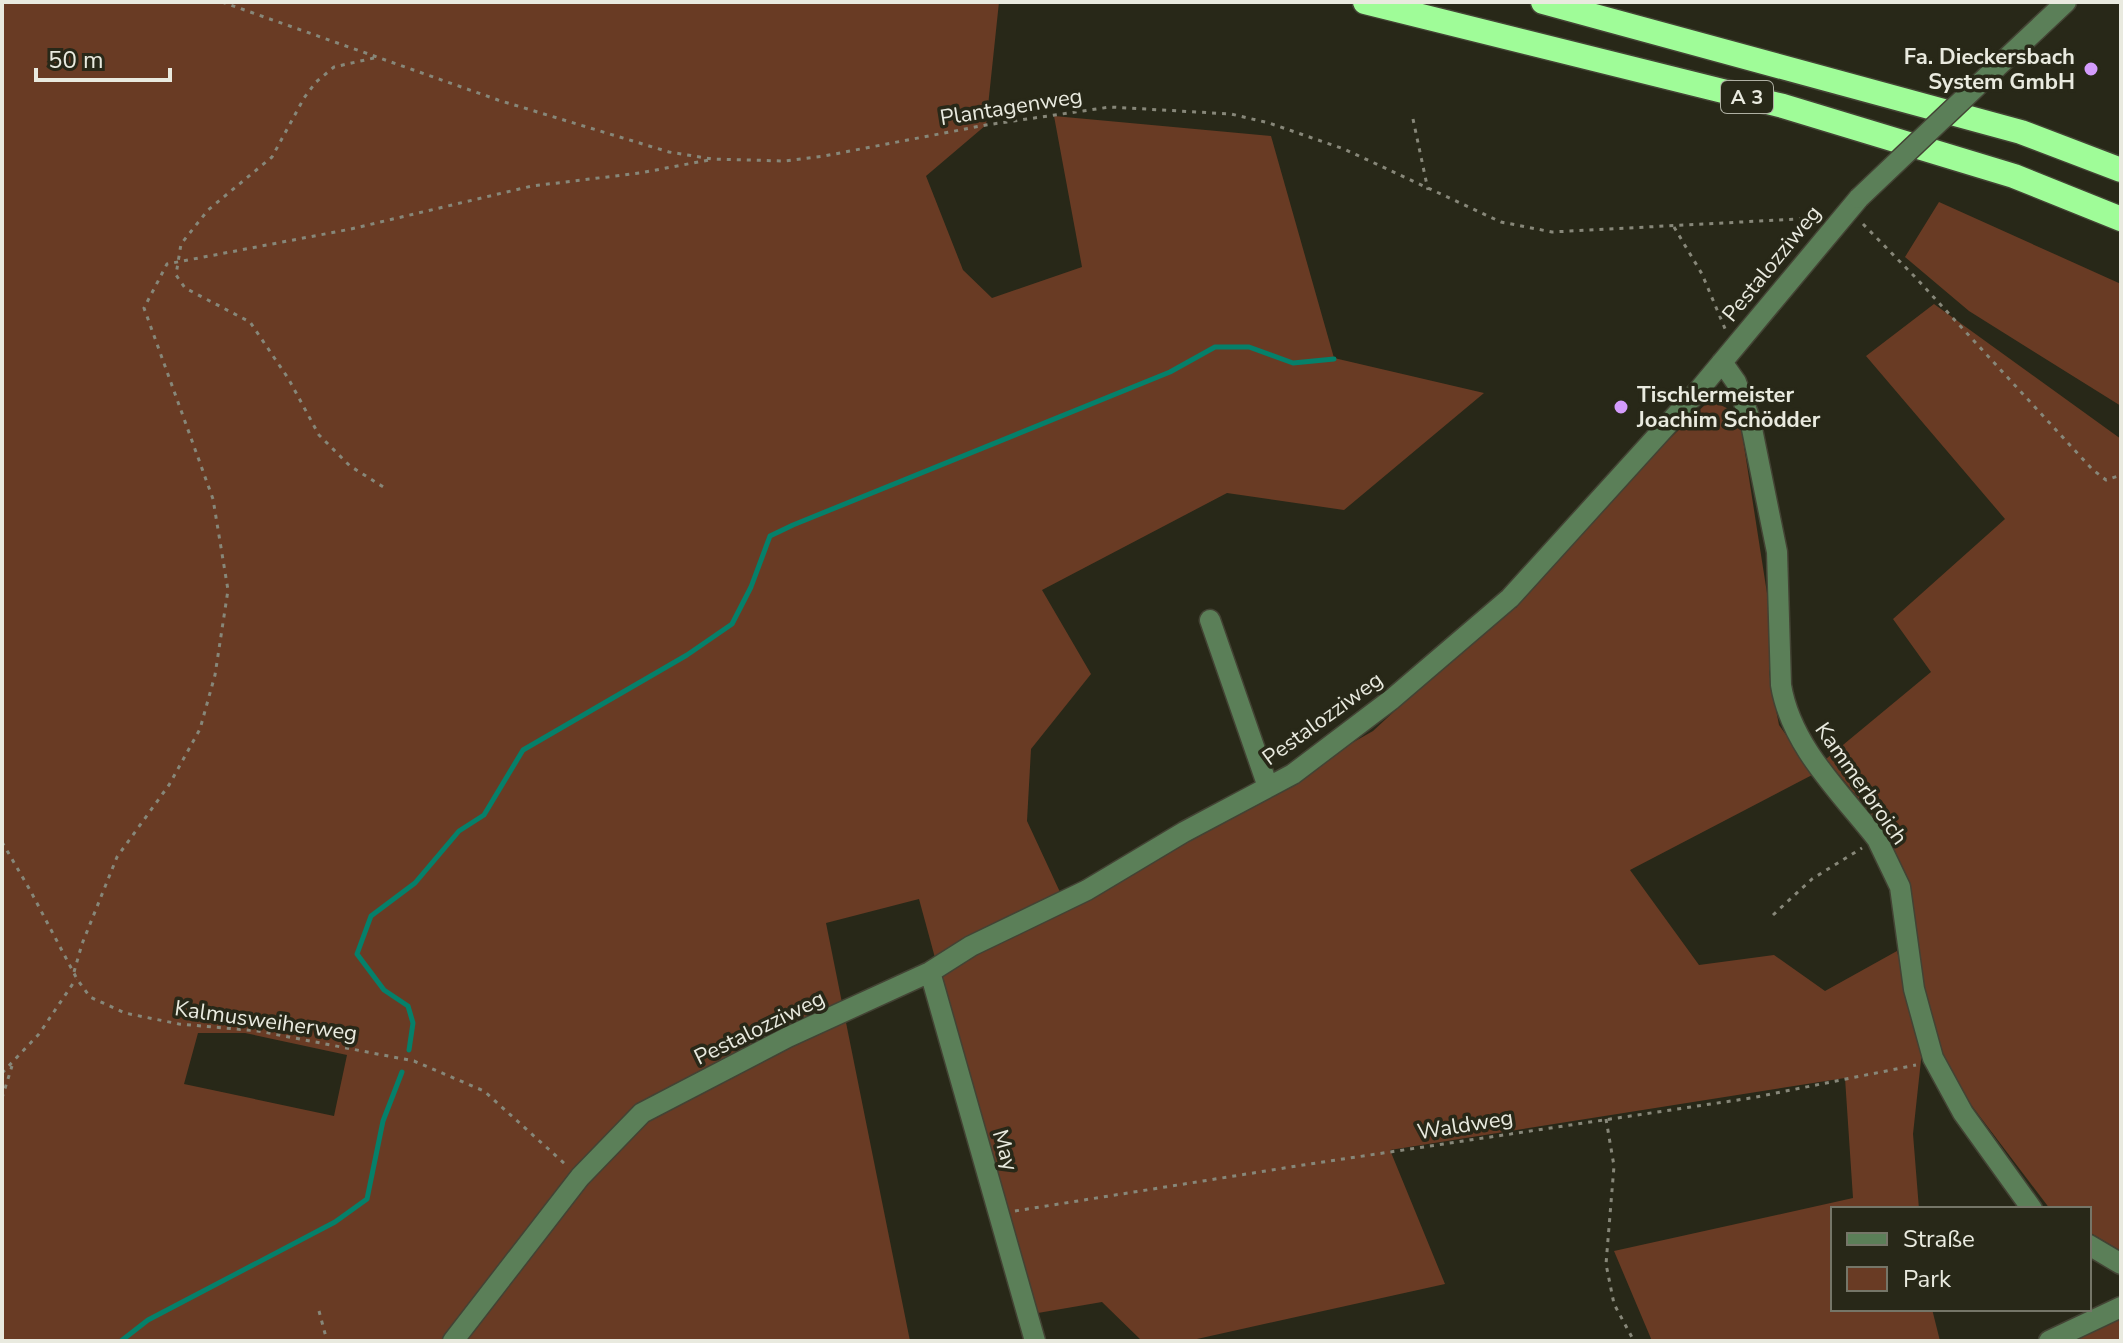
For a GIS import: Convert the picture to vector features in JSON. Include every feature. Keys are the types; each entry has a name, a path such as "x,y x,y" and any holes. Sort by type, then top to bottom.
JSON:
{"highway":[{"name":"A 3","path":"1365,2 1783,106 2014,176 2121,219"},
{"name":"A 3","path":"1543,2 2021,132 2121,170"}],"street":[{"name":"Pestalozziweg","path":"453,1341 580,1177 642,1113 788,1037 930,972 971,946 1087,890 1184,832 1293,774 1392,699 1510,598 1728,355 1849,208 2066,2"},
{"name":"Kammerbroich","path":"1728,355 1750,419 1777,552 1784,706 1803,746 1877,839 1900,887 1914,989 1933,1058 1963,1113 2031,1207"},
{"path":"1210,620 1268,787"},
{"name":"May","path":"930,972 1035,1341"},
{"path":"2091,1246 2121,1264"},
{"path":"2049,1341 2121,1307"}],"path":[{"name":"Plantagenweg","path":"222,2 498,100 669,152 712,159 784,161 824,156 986,125 1110,107 1231,114 1269,123 1344,149 1501,222 1552,232 1674,227 1849,208"},
{"path":"374,58 334,67 316,82 272,157 208,210 181,244 176,275 185,288 250,322 288,378 319,435 350,466 385,488"},
{"path":"1413,119 1428,190"},
{"path":"74,972 117,857 169,785 200,729 218,661 228,590 213,499 180,400 144,308 167,264 351,229 532,186 640,173 712,159"},
{"path":"1849,208 2092,469 2106,480 2121,475"},
{"path":"1674,227 1702,274 1728,355"},
{"path":"1773,915 1812,879 1877,839"},
{"name":"Kalmusweiherweg","path":"2,842 77,979 90,997 125,1013 179,1024 258,1031 414,1061 484,1091 580,1177"},
{"path":"2,1073 39,1034 77,979"},
{"name":"Waldweg","path":"1000,1213 1765,1095 1899,1069 1933,1058"},
{"path":"2,1098 14,1062"},
{"path":"1606,1119 1614,1166 1606,1264 1614,1304 1634,1341"},
{"path":"319,1311 327,1341"}],"green space":[{"path":"2,2 999,2 986,125 926,176 963,270 992,298 1082,267 1054,116 1271,136 1334,358 1484,393 1344,510 1227,493 1042,590 1091,674 1031,749 1027,821 1066,905 1373,731 1511,603 1517,608 1514,602 1634,473 1710,400 1739,414 1769,606 1769,673 1779,725 1814,774 1630,870 1699,965 1774,955 1825,991 1897,951 1922,1051 1913,1134 1919,1207 1831,1207 1831,1311 1932,1311 1940,1341 1652,1341 1614,1251 1853,1198 1845,1078 1390,1150 1445,1284 1188,1341 1142,1341 1102,1302 1032,1314 919,899 826,923 910,1341 2,1341","holes":["198,1033 245,1033 347,1055 334,1116 184,1084"]},
{"path":"1939,202 2121,284 2121,406 1969,311 1905,257"},
{"path":"1934,304 2121,439 2121,1251 2091,1233 2091,1207 2048,1207 1956,1085 1936,1045 1874,821 1826,759 1931,672 1893,619 2005,519 1866,356"},
{"path":"2121,1304 2121,1341 2061,1341"}],"waterway":[{"path":"409,1050 413,1023 408,1006 384,990 357,954 371,916 415,883 459,831 484,815 523,750 687,655 732,624 751,587 770,536 1170,372 1215,347 1249,347 1293,363 1334,359"},
{"path":"121,1341 148,1320 335,1222 367,1199 383,1121 402,1072"}],"place":[{"name":"Fa. Dieckersbach System GmbH","path":"2091,69"},
{"name":"Tischlermeister Joachim Schödder","path":"1621,407"}]}
